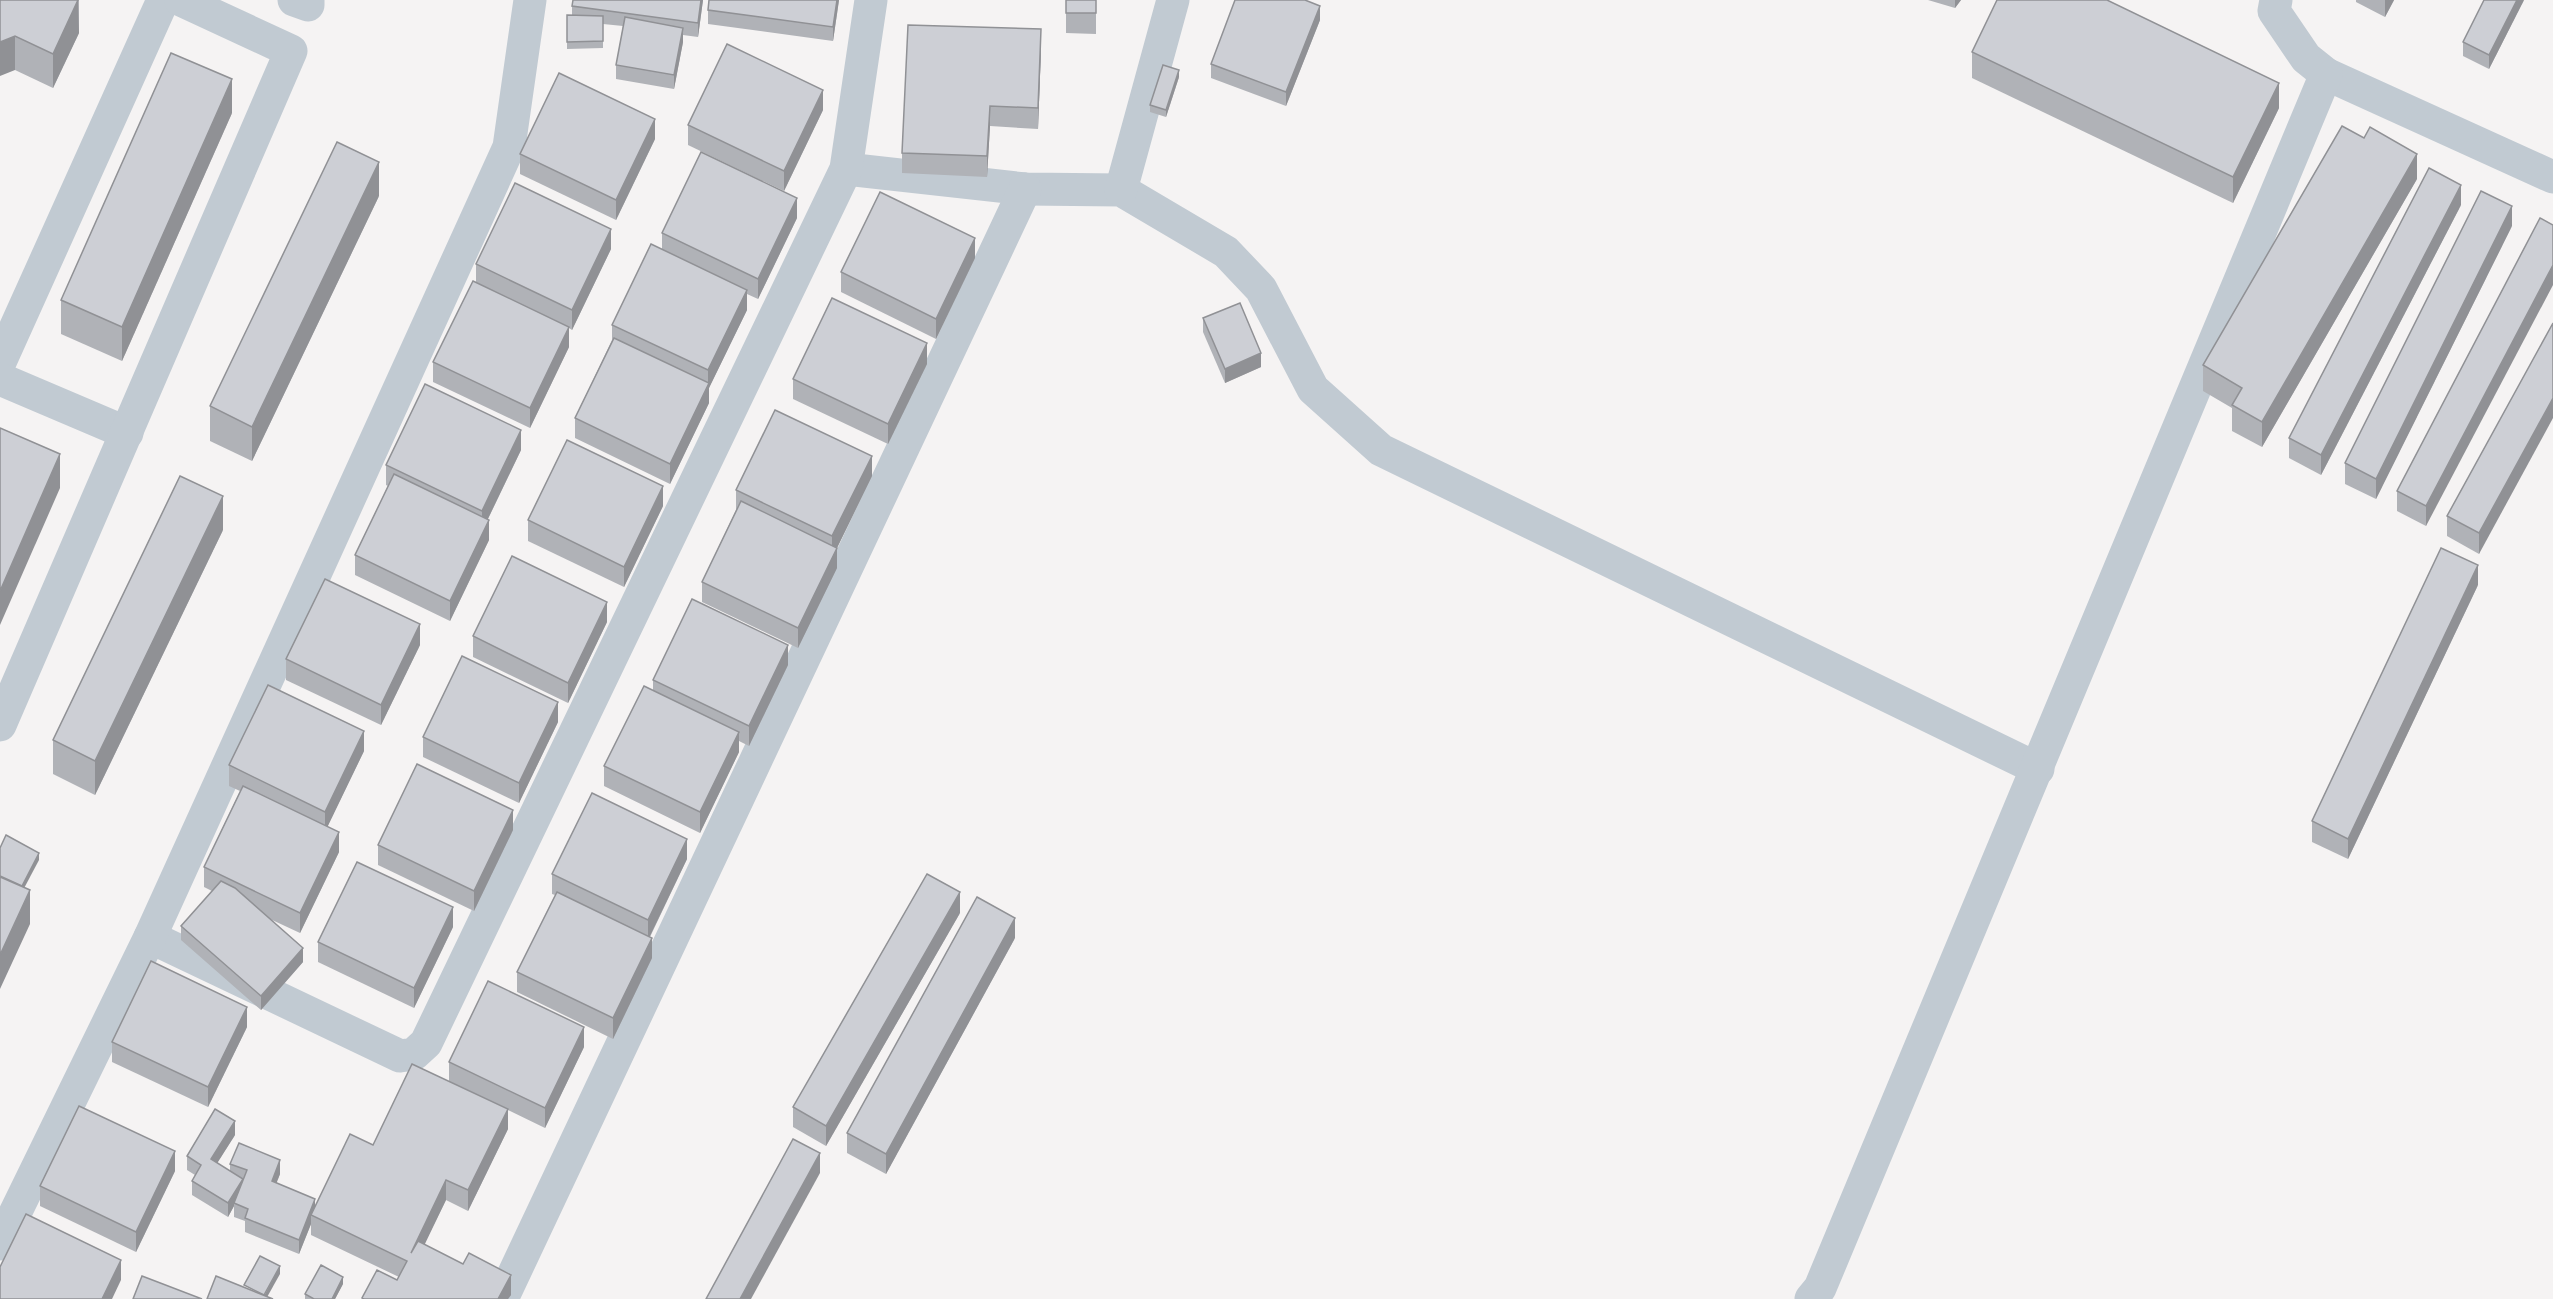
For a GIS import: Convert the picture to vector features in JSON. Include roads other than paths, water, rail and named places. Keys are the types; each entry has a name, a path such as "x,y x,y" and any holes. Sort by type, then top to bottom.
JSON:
{"street":[{"path":"0,362 163,0"},
{"path":"0,725 291,51 181,0"},
{"path":"294,0 308,5 309,0"},
{"path":"0,1244 150,937 509,147 530,0"},
{"path":"150,937 400,1056 414,1054 426,1043 846,169 871,0"},
{"path":"1121,190 1173,0"},
{"path":"2276,0 2274,11 2306,58 2326,74 2553,177"},
{"path":"1813,1298 1820,1288 2326,74"},
{"path":"846,169 1025,189 1121,190 1226,252 1261,289 1313,389 1381,450 2037,769"},
{"path":"502,1299 1025,189"},
{"path":"0,379 127,433"}]}
